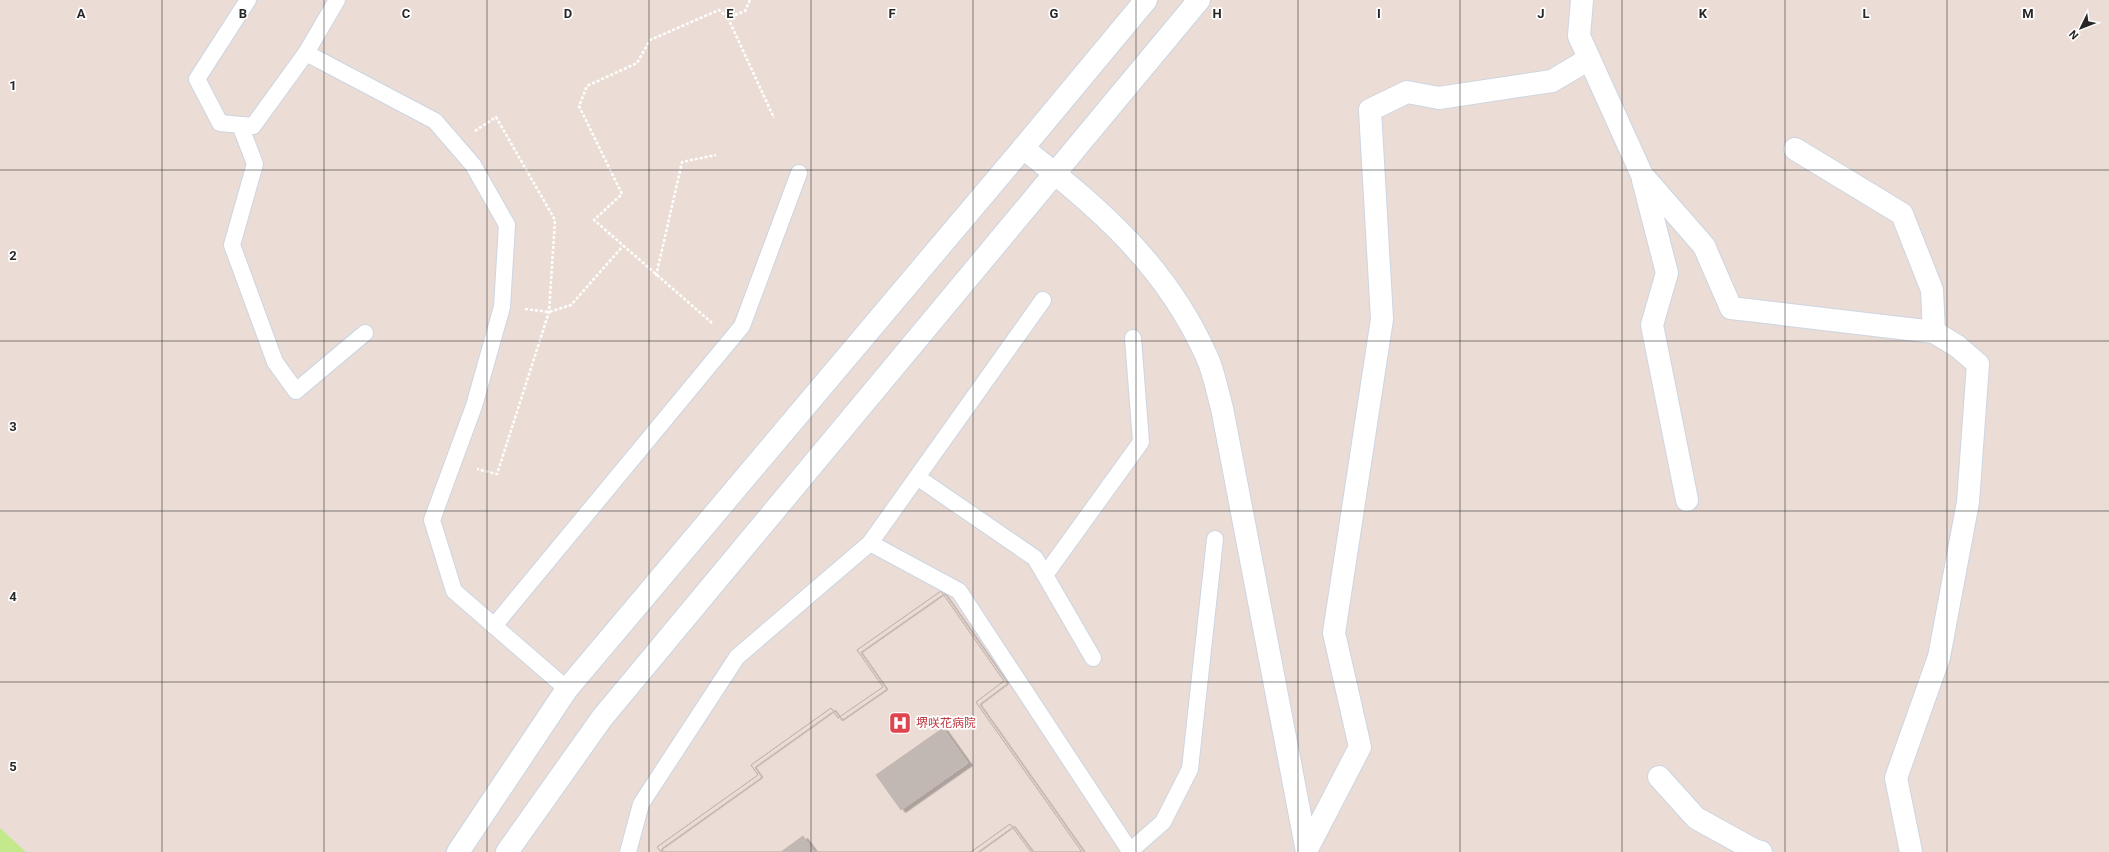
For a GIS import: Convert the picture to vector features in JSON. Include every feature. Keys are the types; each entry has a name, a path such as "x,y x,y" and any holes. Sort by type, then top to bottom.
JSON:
{"street":[{"path":"458,852 567,689 1146,0"},
{"path":"507,852 602,718 1056,174 1199,0"},
{"path":"1582,0 1579,36 1642,175 1668,273 1652,325 1687,500"},
{"path":"1307,850 1360,747 1334,633 1382,318 1370,110 1407,92 1439,98 1552,81 1589,59"},
{"path":"1023,148 1093,205 1139,251 1181,306 1207,356 1222,408 1307,850"},
{"path":"1795,149 1902,214 1932,290 1934,332"},
{"path":"1642,175 1704,246 1731,308 1934,332 1958,346 1978,364 1968,502 1939,658 1896,778 1911,852"},
{"path":"1659,777 1696,818 1754,850 1761,852"}],"lane":[{"path":"248,0 197,79 220,123 253,126 306,53 337,0"},
{"path":"306,53 435,121 473,165 507,225 502,306 474,406 432,520 454,591 567,689"},
{"path":"240,125 255,164 232,245 275,362 296,391 365,333"},
{"path":"494,626 742,326 799,173"},
{"path":"628,852 641,804 737,657 870,544 1044,300"},
{"path":"1045,575 1141,442 1133,338"},
{"path":"917,477 1035,558 1093,658"},
{"path":"870,544 959,592 1130,852 1163,822 1190,769 1214,539"}],"path":[{"path":"728,18 745,11 750,0"},
{"path":"731,339 656,276 594,220 622,194 579,106 587,86 637,63 650,40 719,10 728,18 774,118"},
{"path":"656,276 682,162 716,155"},
{"path":"502,306 549,312 571,305 624,246"}],"green space":[{"path":"0,828 26,852 0,852"}],"building":[{"name":"堺咲花病院","path":"941,591 1004,681 976,702 1082,852 1031,852 1010,824 971,852 815,852 803,836 781,852 661,852 657,847 758,775 751,765 831,708 838,718 883,687 857,650","holes":["943,728 968,763 901,810 876,775"]},
{"name":"堺咲花病院","path":"941,591 1004,681 976,702 1082,852 1031,852 1010,824 971,852 661,852 657,847 758,775 751,765 831,708 838,718 883,687 857,650"}],"place":[{"name":"堺咲花病院","path":"900,723"}]}
